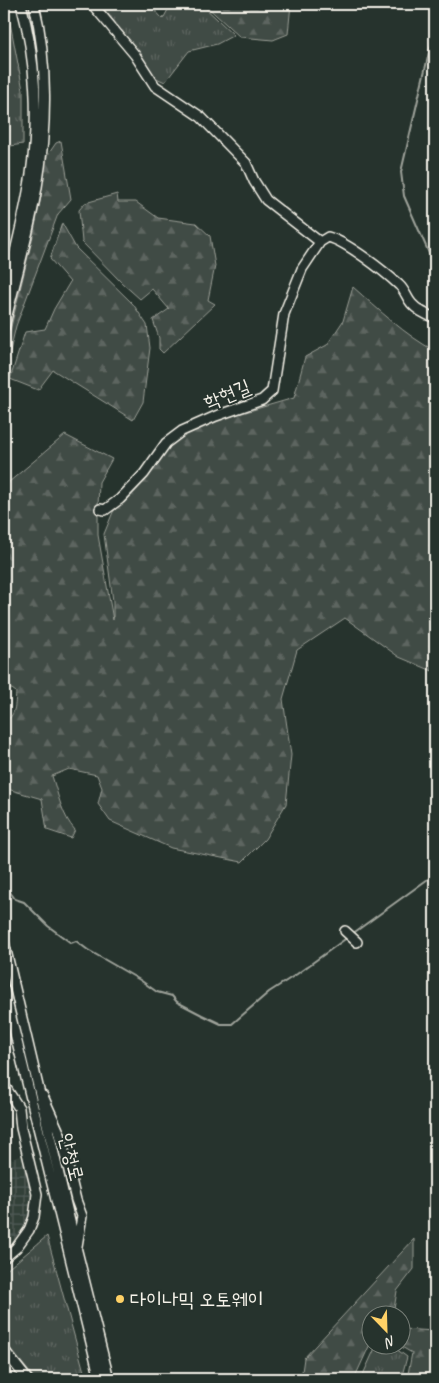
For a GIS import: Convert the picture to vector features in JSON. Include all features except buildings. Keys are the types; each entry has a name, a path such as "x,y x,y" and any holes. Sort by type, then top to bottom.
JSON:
{"street":[{"path":"4,296 26,204 34,150 33,69 27,26 21,4"},
{"path":"4,328 31,218 42,151 43,71 34,4"},
{"path":"92,4 134,55 155,86 201,117 246,163 254,181 266,200 320,242 328,238 337,240 401,286 412,304 435,318"},
{"name":"학현길","path":"100,509 105,510 120,499 144,474 166,443 182,431 216,416 262,400 272,391 284,314 302,269 320,242"},
{"path":"346,931 357,942"},
{"name":"안청로","path":"4,942 76,1251 109,1379"},
{"name":"안청로","path":"4,988 100,1379"},
{"path":"35,1079 60,1134 76,1200 82,1216 76,1251"},
{"path":"4,1085 19,1108 20,1128 37,1194 30,1230 16,1248 4,1258"},
{"path":"4,1350 27,1379"}],"shaded area":[{"path":"23,1155 35,1195 27,1230 4,1256 4,1162"}],"green space":[{"path":"100,4 149,4 163,19 171,4 201,4 234,35 217,44 189,51 165,82 154,77 140,54"},
{"path":"204,4 291,4 288,34 273,40 240,37"},
{"path":"7,7 23,90 23,144 4,147 4,9"},
{"path":"61,141 71,199 58,214 16,326 4,376 4,356 33,236 41,197 45,159 56,143"},
{"path":"117,194 118,202 136,202 158,218 196,223 210,236 215,266 208,300 215,304 163,353 159,349 159,338 153,320 169,309 152,289 140,299 82,242 79,210 85,203"},
{"path":"62,223 76,248 133,304 147,325 150,348 143,402 133,420 53,370 38,390 10,379 25,332 45,329 70,282 50,259"},
{"path":"353,287 403,330 435,351 435,672 399,657 345,618 297,650 283,699 291,755 286,804 265,839 242,862 171,848 110,821 98,804 102,788 97,775 69,769 52,776 64,812 75,830 71,838 47,830 42,799 4,788 4,722 13,713 16,692 12,689 4,690 4,484 9,482 65,435 112,459 99,482 98,535 113,620 113,601 104,534 113,512 146,477 168,445 183,434 218,420 294,398 305,357 327,345 343,321"},
{"path":"47,1236 86,1379 35,1379 4,1341 4,1272"},
{"path":"414,1239 414,1269 397,1291 394,1306 362,1306 362,1356 365,1356 354,1379 301,1379 304,1358"},
{"path":"412,1330 435,1331 435,1379 407,1379 412,1356"},
{"path":"371,1356 407,1357 401,1379 361,1379"}],"waterway":[{"path":"435,27 401,172 404,196 435,267"},
{"path":"352,934 435,874"},
{"path":"7,888 15,899 24,902 48,926 71,943 76,941 157,992 172,996 177,1002 221,1024 232,1024 269,992 348,937"}],"place":[{"name":"다이나믹 오토웨이","path":"120,1299"}]}
